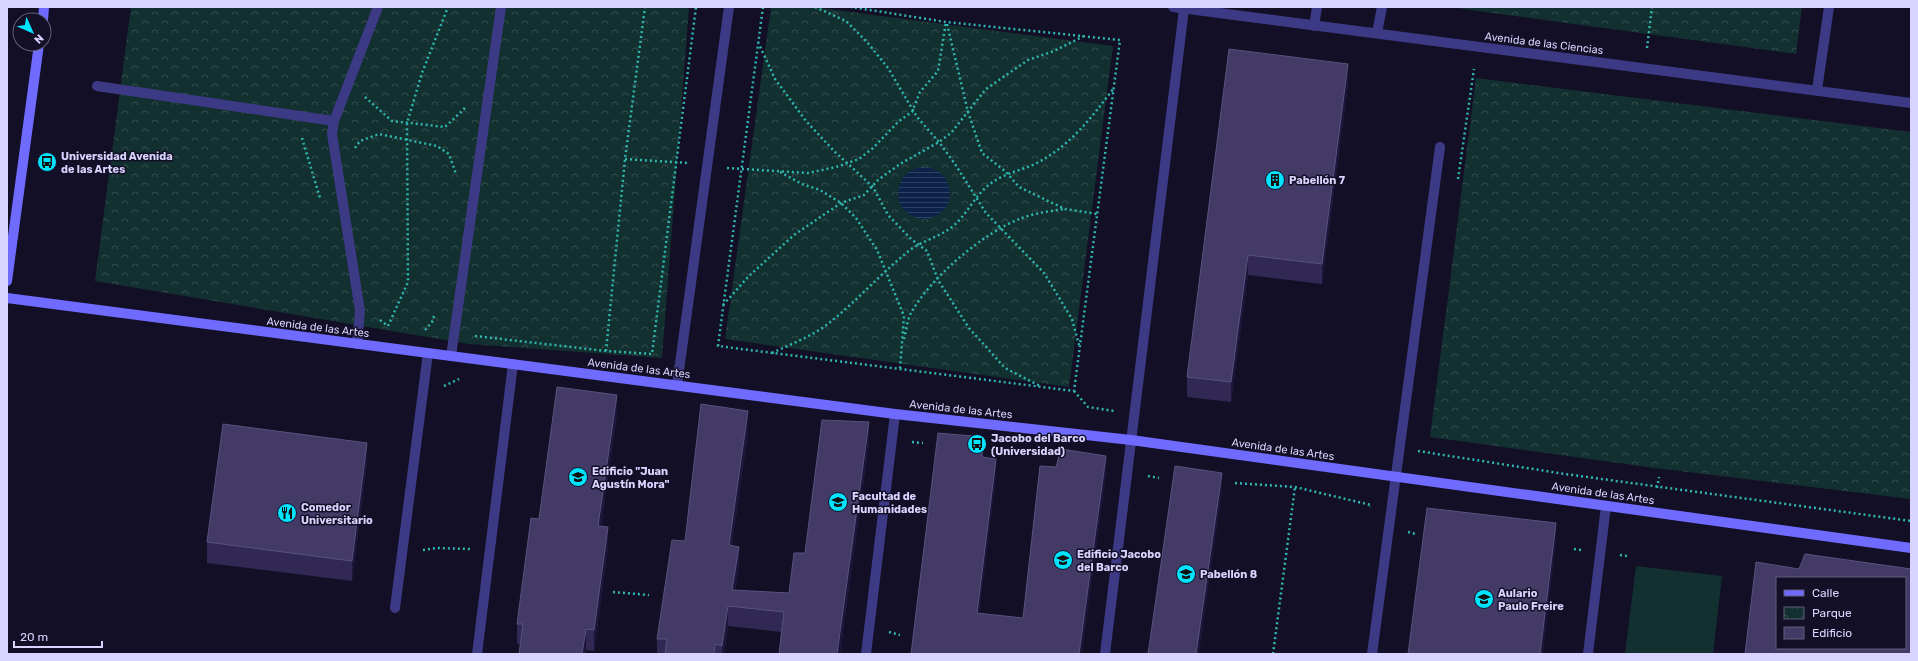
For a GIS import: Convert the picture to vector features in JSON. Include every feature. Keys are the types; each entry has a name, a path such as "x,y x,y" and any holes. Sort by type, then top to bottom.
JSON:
{"street":[{"path":"356,344 360,311 332,134 334,121 378,7"},
{"path":"451,356 501,7"},
{"path":"678,385 729,7"},
{"name":"Avenida de las Ciencias","path":"1173,7 1911,103"},
{"path":"1314,26 1316,7"},
{"path":"1377,33 1382,7"},
{"path":"1817,90 1828,7"},
{"path":"1105,654 1184,8"},
{"path":"7,281 39,52"},
{"path":"97,86 334,121"},
{"path":"1372,654 1440,147"},
{"name":"Avenida de las Artes","path":"7,298 896,414 1131,440 1911,548"},
{"path":"395,608 428,353"},
{"path":"477,654 513,364"},
{"path":"866,654 896,414"},
{"path":"1588,654 1606,506"}],"path":[{"path":"377,318 388,326 408,282 407,123 422,73 448,7"},
{"path":"606,351 625,159 645,7"},
{"path":"499,338 606,351 652,354 696,7"},
{"path":"763,7 718,346 1074,391 1088,407 1134,413"},
{"path":"815,7 846,21 867,42 888,68 917,117 939,142 986,212 1044,273 1072,319 1079,347"},
{"path":"851,7 946,22 1085,35 1120,40 1074,391"},
{"path":"900,369 904,316 877,250 856,218 841,203 820,190 802,184 778,171 808,172 847,163 859,159 873,148 898,121 913,109 920,92 938,72 946,22"},
{"path":"946,22 968,112 982,153 1007,174 1019,187 1064,209"},
{"path":"724,305 749,276 794,236 841,203 864,195 878,180 900,164 939,142 951,133 986,89 1028,60 1054,51 1085,35"},
{"path":"758,42 775,79 806,121 872,186 888,215 927,251 938,280 969,328 1005,368 1043,387"},
{"path":"772,353 827,324 858,298 886,270 912,249 952,226 989,185 1007,174 1034,164 1057,151 1092,117 1114,87"},
{"path":"407,123 445,127 464,109 466,101"},
{"path":"350,154 360,141 379,134 407,139 437,146 449,154 457,176"},
{"path":"302,137 322,204"},
{"path":"625,159 677,162"},
{"path":"902,345 911,314 924,294 956,259 1001,228 1037,213 1064,209 1098,214"},
{"path":"425,330 432,322 436,311"},
{"path":"1400,448 1573,475 1911,521"},
{"path":"1235,483 1295,487 1350,501"},
{"path":"1273,654 1295,487"},
{"path":"402,553 437,548 490,548"},
{"path":"612,592 650,595"}],"green space":[{"path":"131,7 689,7 662,358 469,344 95,281"},
{"path":"771,7 813,7 1113,46 1069,387 725,339"},
{"path":"1449,7 1802,7 1796,54"},
{"path":"1476,78 1911,132 1911,499 1655,468 1430,437"},
{"path":"1636,566 1722,576 1713,654 1625,654"}],"water":[{"path":"919,167 929,167 938,171 946,179 950,188 950,198 946,207 938,215 929,219 919,219 910,215 902,207 898,198 898,188 902,179 910,171"}],"building":[{"name":"Pabellón 7","path":"1229,49 1348,64 1322,264 1248,255 1231,382 1187,377"},
{"name":"Edificio \"Juan Agustín Mora\"","path":"557,387 617,395 598,526 608,527 594,630 586,629 582,654 519,654 523,624 517,624 531,518 539,519"},
{"name":"Facultad de Humanidades","path":"701,404 748,411 729,545 739,547 732,590 789,593 794,553 805,553 822,420 869,422 837,654 779,654 784,612 728,606 722,646 715,644 714,654 665,654 667,639 657,639 672,540 685,541"},
{"name":"Comedor Universitario","path":"223,424 367,443 352,561 207,542"},
{"name":"Edificio Jacobo del Barco","path":"938,433 983,437 982,457 996,459 977,613 1023,618 1040,466 1056,467 1061,449 1106,456 1079,654 911,654"},
{"name":"Pabellón 8","path":"1175,466 1222,473 1196,654 1148,654"},
{"name":"Aulario Paulo Freire","path":"1427,508 1556,523 1540,654 1408,654"},
{"path":"1805,554 1911,569 1911,654 1745,654 1756,562 1799,569"}],"place":[{"name":"Universidad Avenida de las Artes","path":"47,162"},
{"name":"Pabellón 7","path":"1275,180"},
{"name":"Jacobo del Barco (Universidad)","path":"977,444"},
{"name":"Edificio \"Juan Agustín Mora\"","path":"578,477"},
{"name":"Facultad de Humanidades","path":"838,502"},
{"name":"Comedor Universitario","path":"287,513"},
{"name":"Edificio Jacobo del Barco","path":"1063,560"},
{"name":"Pabellón 8","path":"1186,574"},
{"name":"Aulario Paulo Freire","path":"1484,599"}]}
